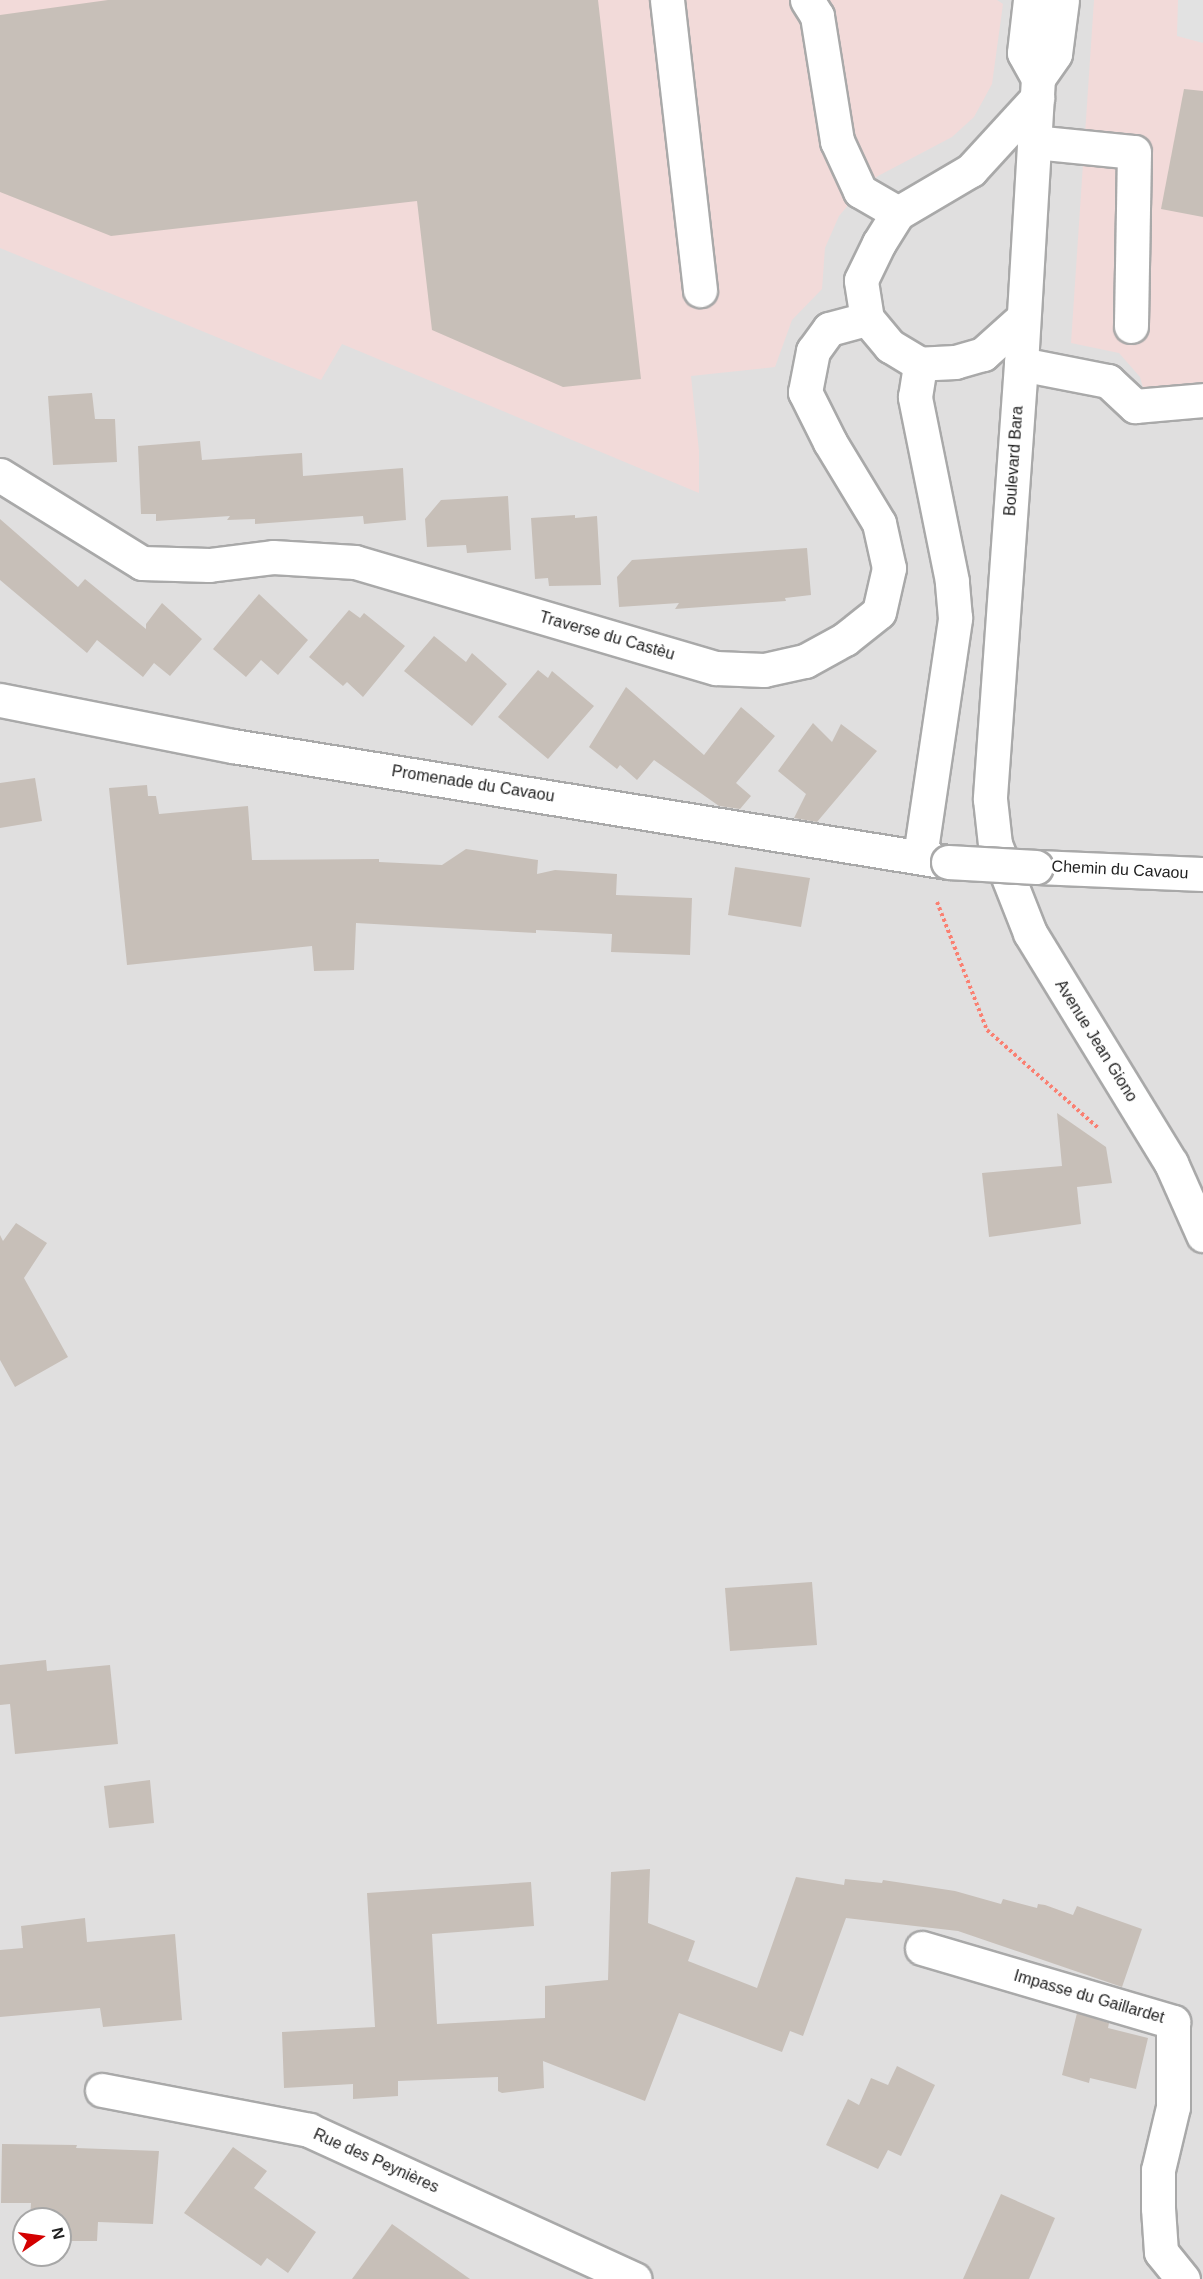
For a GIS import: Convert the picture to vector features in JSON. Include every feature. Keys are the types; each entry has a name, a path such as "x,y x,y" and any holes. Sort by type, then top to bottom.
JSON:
{"street":[{"path":"667,0 700,290"},
{"path":"807,0 817,16 837,141 860,190 898,213"},
{"path":"1030,0 1024,53 1037,88"},
{"path":"1023,318 983,354 955,362 920,364 890,346 867,319 861,280 879,243 898,213 971,170 1037,88 1055,54 1062,0"},
{"name":"Boulevard Bara","path":"995,844 990,799 992,748 1021,364 1037,88"},
{"path":"1034,142 1134,152 1131,326"},
{"name":"Traverse du Castèu","path":"0,475 142,563 209,565 273,557 355,562 716,668 764,670 805,661 845,639 879,612 890,568 879,523 830,442 805,392 813,351 829,329 867,319"},
{"path":"920,364 915,396 952,580 955,618 934,859"},
{"path":"1021,364 1108,381 1136,406 1203,400"},
{"name":"Promenade du Cavaou","path":"0,700 233,746 934,859 1036,867"},
{"name":"Avenue Jean Giono","path":"995,844 1030,933 1171,1163 1203,1236"},
{"name":"Chemin du Cavaou","path":"1036,867 1203,874"},
{"name":"Impasse du Gaillardet","path":"922,1948 1173,2022 1173,2107 1158,2170 1158,2208 1161,2252 1183,2279"},
{"name":"Rue des Peynières","path":"102,2090 309,2130 634,2279"}],"path":[{"path":"934,859 987,1030 1086,1120"}],"shaded area":[{"path":"0,0 1203,0 1203,2279 0,2279"},
{"path":"0,0 997,0 1003,4 992,84 974,117 952,137 878,176 860,191 839,216 825,248 822,289 792,320 775,367 691,376 699,451 699,493 342,344 321,380 0,248"},
{"path":"1094,0 1203,0 1203,382 1143,388 1140,377 1119,353 1071,343"},
{"path":"1178,0 1203,0 1203,43 1177,36"}],"building":[{"path":"108,0 598,0 641,379 563,387 432,330 417,201 111,236 0,192 0,15"},
{"path":"1184,89 1203,91 1203,217 1161,209"},
{"path":"92,393 95,419 115,419 117,462 53,465 48,396"},
{"path":"200,441 202,460 302,453 303,476 403,468 406,520 364,524 363,516 255,524 255,519 227,520 230,516 156,521 156,514 141,514 138,446"},
{"path":"508,496 511,550 467,553 466,545 427,547 425,519 441,500"},
{"path":"575,515 575,518 597,516 601,585 549,586 548,578 535,579 531,518"},
{"path":"0,519 78,587 85,579 146,629 146,624 162,603 202,639 170,676 154,663 143,677 97,640 87,653 0,580"},
{"path":"807,548 811,595 785,598 786,601 675,609 679,603 619,607 617,577 632,560"},
{"path":"259,594 308,640 278,675 261,660 246,677 213,649"},
{"path":"349,610 360,618 364,613 405,646 363,697 347,682 343,686 309,657"},
{"path":"434,636 466,662 472,653 507,684 472,726 404,671"},
{"path":"538,670 548,678 552,671 594,706 548,759 498,717"},
{"path":"626,687 704,755 741,707 775,736 736,783 751,796 740,809 719,806 654,760 637,780 620,765 617,769 589,747"},
{"path":"813,723 832,742 841,724 877,751 817,822 794,818 806,794 778,771"},
{"path":"35,778 42,821 0,828 0,783"},
{"path":"147,785 148,796 156,796 159,814 248,806 252,860 379,859 379,862 442,865 466,849 538,860 537,874 555,870 617,874 616,895 692,898 690,955 611,952 612,934 536,930 536,933 356,923 354,970 314,971 312,946 127,965 109,788"},
{"path":"735,867 810,878 801,927 728,915"},
{"path":"1057,1113 1106,1147 1112,1183 1077,1187 1081,1224 989,1237 982,1173 1062,1166"},
{"path":"16,1223 47,1243 24,1278 68,1357 15,1387 0,1360 0,1235 3,1241"},
{"path":"812,1582 817,1645 730,1651 725,1588"},
{"path":"46,1660 47,1671 110,1665 118,1744 15,1754 10,1704 0,1705 0,1665"},
{"path":"150,1780 154,1823 109,1828 104,1786"},
{"path":"650,1869 648,1923 695,1941 688,1961 757,1988 796,1877 844,1885 845,1879 882,1883 883,1880 955,1891 1001,1904 1003,1899 1037,1908 1038,1904 1045,1905 1073,1915 1077,1906 1142,1929 1122,1987 958,1931 846,1918 803,2036 790,2031 782,2052 679,2013 645,2101 543,2061 544,2088 502,2093 498,2091 498,2077 398,2081 398,2096 353,2099 353,2084 284,2088 282,2032 375,2027 367,1893 531,1882 534,1926 432,1934 437,2024 545,2018 545,1986 608,1980 611,1872"},
{"path":"85,1918 87,1942 175,1934 182,2020 103,2027 100,2008 0,2017 0,1950 23,1948 21,1926"},
{"path":"1077,2013 1109,2023 1108,2028 1148,2038 1136,2089 1090,2078 1089,2083 1062,2075"},
{"path":"897,2066 935,2085 901,2156 888,2150 878,2169 826,2145 848,2099 859,2105 871,2078 888,2085"},
{"path":"2,2144 77,2145 76,2148 159,2151 153,2224 98,2222 97,2241 72,2241 72,2207 31,2207 31,2203 1,2203"},
{"path":"233,2147 267,2171 254,2188 316,2232 288,2273 267,2258 261,2266 184,2213"},
{"path":"1001,2194 1055,2218 1029,2279 963,2279"},
{"path":"392,2224 470,2279 352,2279"}]}
